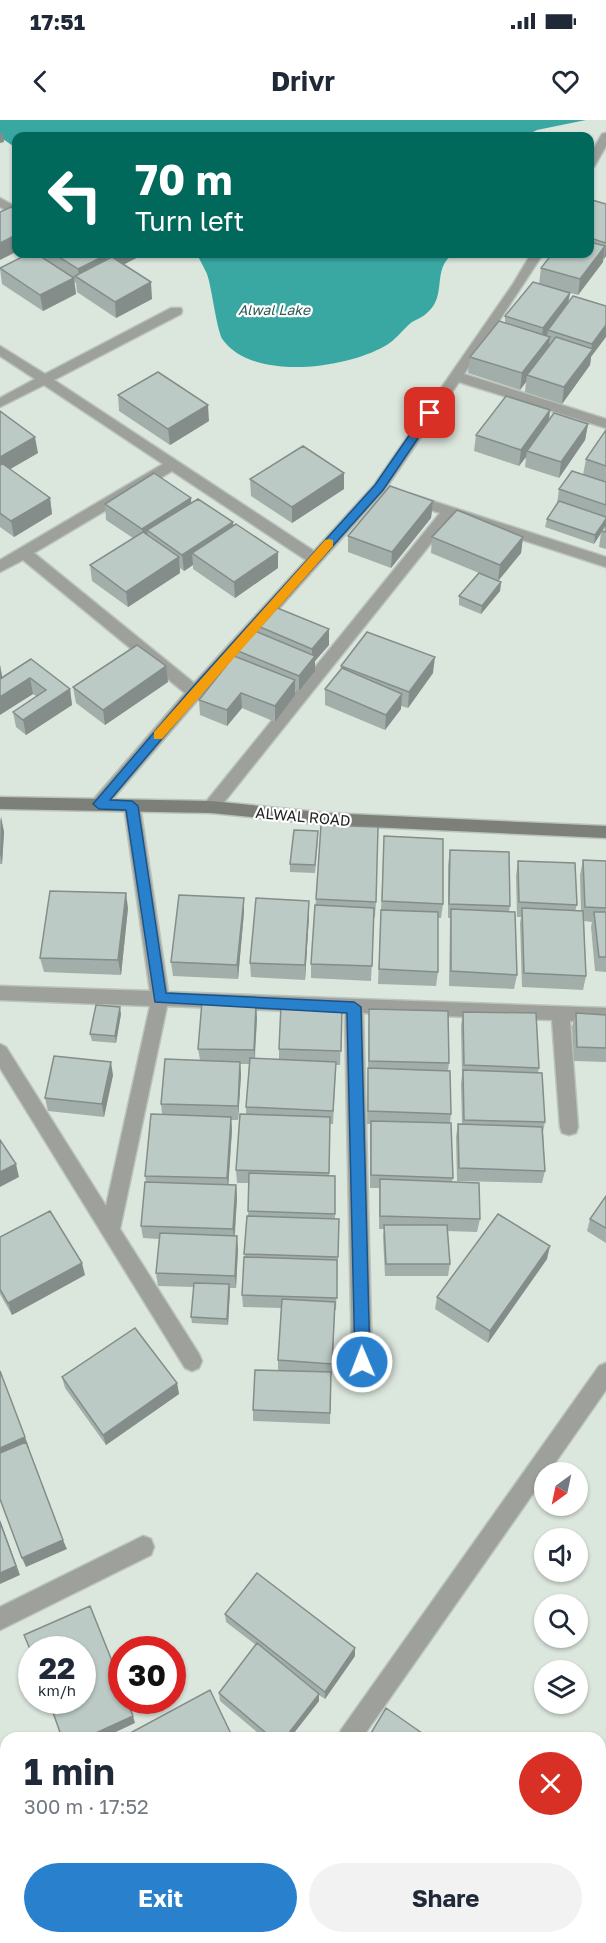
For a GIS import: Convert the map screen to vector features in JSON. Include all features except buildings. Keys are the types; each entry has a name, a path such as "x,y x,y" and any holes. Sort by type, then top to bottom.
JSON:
{"main road":[{"name":"ALWAL ROAD","path":"0,803 211,807 328,819 606,832"}],"street":[{"path":"594,157 606,136"},
{"path":"99,804 195,692 379,488 535,258"},
{"path":"0,403 176,311"},
{"path":"0,350 315,559"},
{"path":"455,376 606,424"},
{"path":"0,567 172,465"},
{"path":"379,488 606,562"},
{"path":"211,807 449,512"},
{"path":"24,553 195,692"},
{"path":"110,1232 160,999 132,806"},
{"path":"0,993 606,1015"},
{"path":"354,1007 362,1362"},
{"path":"561,1014 569,1127"},
{"path":"0,1052 110,1232 192,1360"},
{"path":"353,1732 606,1373"},
{"path":"0,1619 143,1547"}],"water":[{"path":"0,120 586,120 533,132 12,132 12,145 0,137"},
{"name":"Alwal Lake","path":"199,258 448,258 443,267 439,291 433,306 389,344 347,361 300,367 277,366 255,361 237,353 223,340 207,274"}],"slow traffic":[{"path":"158,736 329,543"}],"route":[{"path":"362,1362 354,1007 160,999 132,806 99,804 195,692 379,488 430,413"}]}
